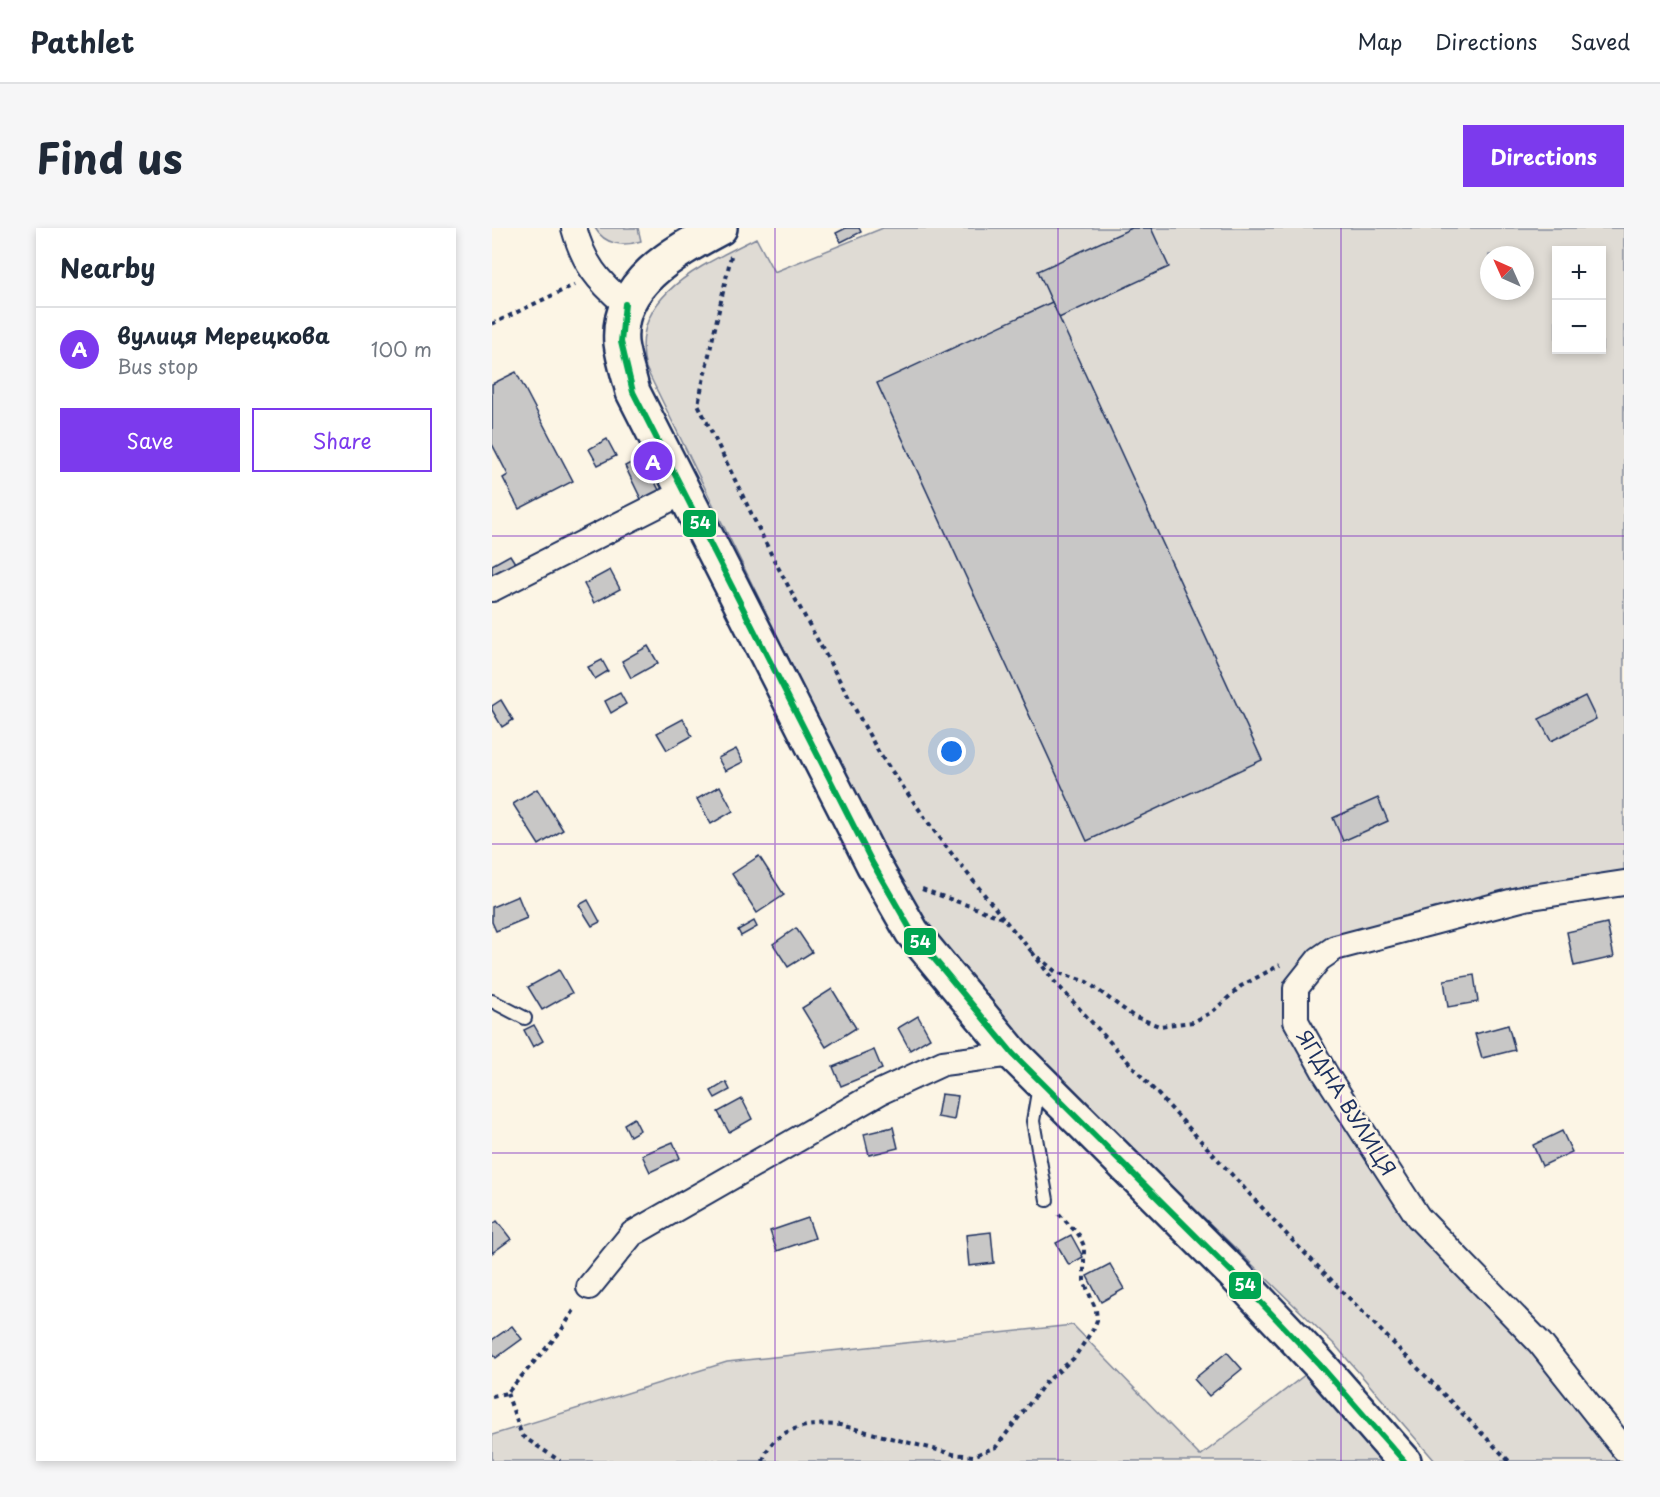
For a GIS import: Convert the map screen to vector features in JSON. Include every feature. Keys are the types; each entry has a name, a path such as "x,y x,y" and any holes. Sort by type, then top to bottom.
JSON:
{"main road":[{"path":"726,242 675,253 643,280 625,304 621,342 633,392 873,864 912,932 1012,1054 1231,1270 1319,1364 1404,1461"}],"street":[{"path":"574,228 581,254 601,283 625,304"},
{"path":"492,589 670,499 683,489"},
{"name":"ЯГІДНА ВУЛИЦЯ","path":"1624,883 1525,898 1335,948 1319,959 1296,988 1296,1022 1331,1083 1418,1217 1540,1343 1624,1449"},
{"path":"589,1287 633,1234 880,1092 943,1064 1012,1054"}],"lane":[{"path":"492,1001 525,1018"},
{"path":"1040,1082 1033,1121 1047,1200"}],"path":[{"path":"726,242 698,404 772,558 879,753 940,839 1054,981 1290,1238 1509,1461"},
{"path":"492,324 575,285"},
{"path":"914,884 1003,918"},
{"path":"1032,952 1056,972 1087,982 1133,1016 1159,1026 1193,1022 1212,1012 1241,986 1291,960"},
{"path":"764,1461 778,1439 793,1428 822,1424 883,1435 953,1454 973,1456 996,1447 1046,1382 1074,1358 1097,1320 1096,1310 1084,1281 1084,1246 1079,1235 1047,1200"},
{"path":"492,1396 507,1393 561,1331 589,1287"},
{"path":"507,1393 522,1436 560,1461"}],"shaded area":[{"path":"595,228 638,228 641,241 628,244 615,243 604,238"},
{"path":"883,228 1624,228 1624,873 1356,934 1289,984 1319,1076 1623,1461 1435,1461 1335,1345 1021,1040 924,923 888,861 646,368 643,343 648,321 659,302 674,286 693,272 756,238 774,272"},
{"path":"1073,1325 1200,1456 1319,1364 1404,1461 492,1461 492,1435 727,1362"}],"building":[{"path":"846,228 859,228 861,232 841,242 836,233"},
{"path":"1132,228 1151,228 1169,267 1059,318 1038,271"},
{"path":"1052,302 1262,760 1087,841 877,383"},
{"path":"516,372 573,481 519,509 503,478 508,475 492,444 492,384"},
{"path":"607,439 616,456 598,465 589,449"},
{"path":"642,457 660,492 642,501 625,466"},
{"path":"510,555 517,566 492,580 492,565"},
{"path":"610,570 620,589 594,603 584,584"},
{"path":"648,646 658,663 631,678 622,661"},
{"path":"602,660 608,671 595,679 588,667"},
{"path":"620,693 626,704 611,713 605,701"},
{"path":"1585,696 1596,719 1551,741 1539,719"},
{"path":"501,700 513,720 502,727 492,710 492,706"},
{"path":"683,719 692,736 667,750 657,733"},
{"path":"736,749 743,762 725,771 718,758"},
{"path":"720,786 733,811 711,824 697,799"},
{"path":"537,789 563,830 539,845 513,804"},
{"path":"1378,798 1388,821 1343,841 1333,818"},
{"path":"759,856 784,895 757,913 732,874"},
{"path":"518,896 527,918 496,931 492,922 492,907"},
{"path":"588,900 600,922 592,926 579,905"},
{"path":"754,921 757,927 741,936 738,930"},
{"path":"1607,923 1614,957 1574,966 1567,932"},
{"path":"796,928 812,952 788,967 773,944"},
{"path":"559,970 572,993 542,1010 528,987"},
{"path":"1474,975 1478,1002 1448,1007 1444,980"},
{"path":"832,989 856,1028 826,1047 802,1008"},
{"path":"918,1016 930,1038 910,1050 898,1028"},
{"path":"534,1025 543,1041 533,1047 524,1030"},
{"path":"1508,1025 1515,1050 1482,1058 1475,1034"},
{"path":"874,1050 882,1069 841,1086 833,1067"},
{"path":"726,1082 730,1090 715,1098 711,1091"},
{"path":"941,1094 958,1096 954,1120 937,1117"},
{"path":"742,1099 752,1119 729,1132 718,1112"},
{"path":"634,1118 640,1130 630,1136 624,1124"},
{"path":"893,1127 898,1148 869,1155 864,1134"},
{"path":"1562,1131 1572,1152 1542,1166 1533,1145"},
{"path":"673,1142 680,1158 650,1172 642,1155"},
{"path":"808,1218 815,1238 777,1251 770,1231"},
{"path":"497,1221 511,1239 492,1253 492,1225"},
{"path":"991,1232 994,1263 969,1266 966,1235"},
{"path":"1071,1235 1083,1257 1069,1265 1056,1243"},
{"path":"1110,1264 1124,1289 1101,1302 1087,1276"},
{"path":"512,1326 522,1339 496,1358 492,1352 492,1340"},
{"path":"1227,1352 1242,1369 1209,1396 1194,1379"}],"transit line":[{"name":"54","path":"625,304 621,342 633,392 873,864 912,932 1013,1054 1231,1271 1319,1364 1404,1461"}],"place":[{"name":"вулиця Мерецкова","path":"653,461"}]}
